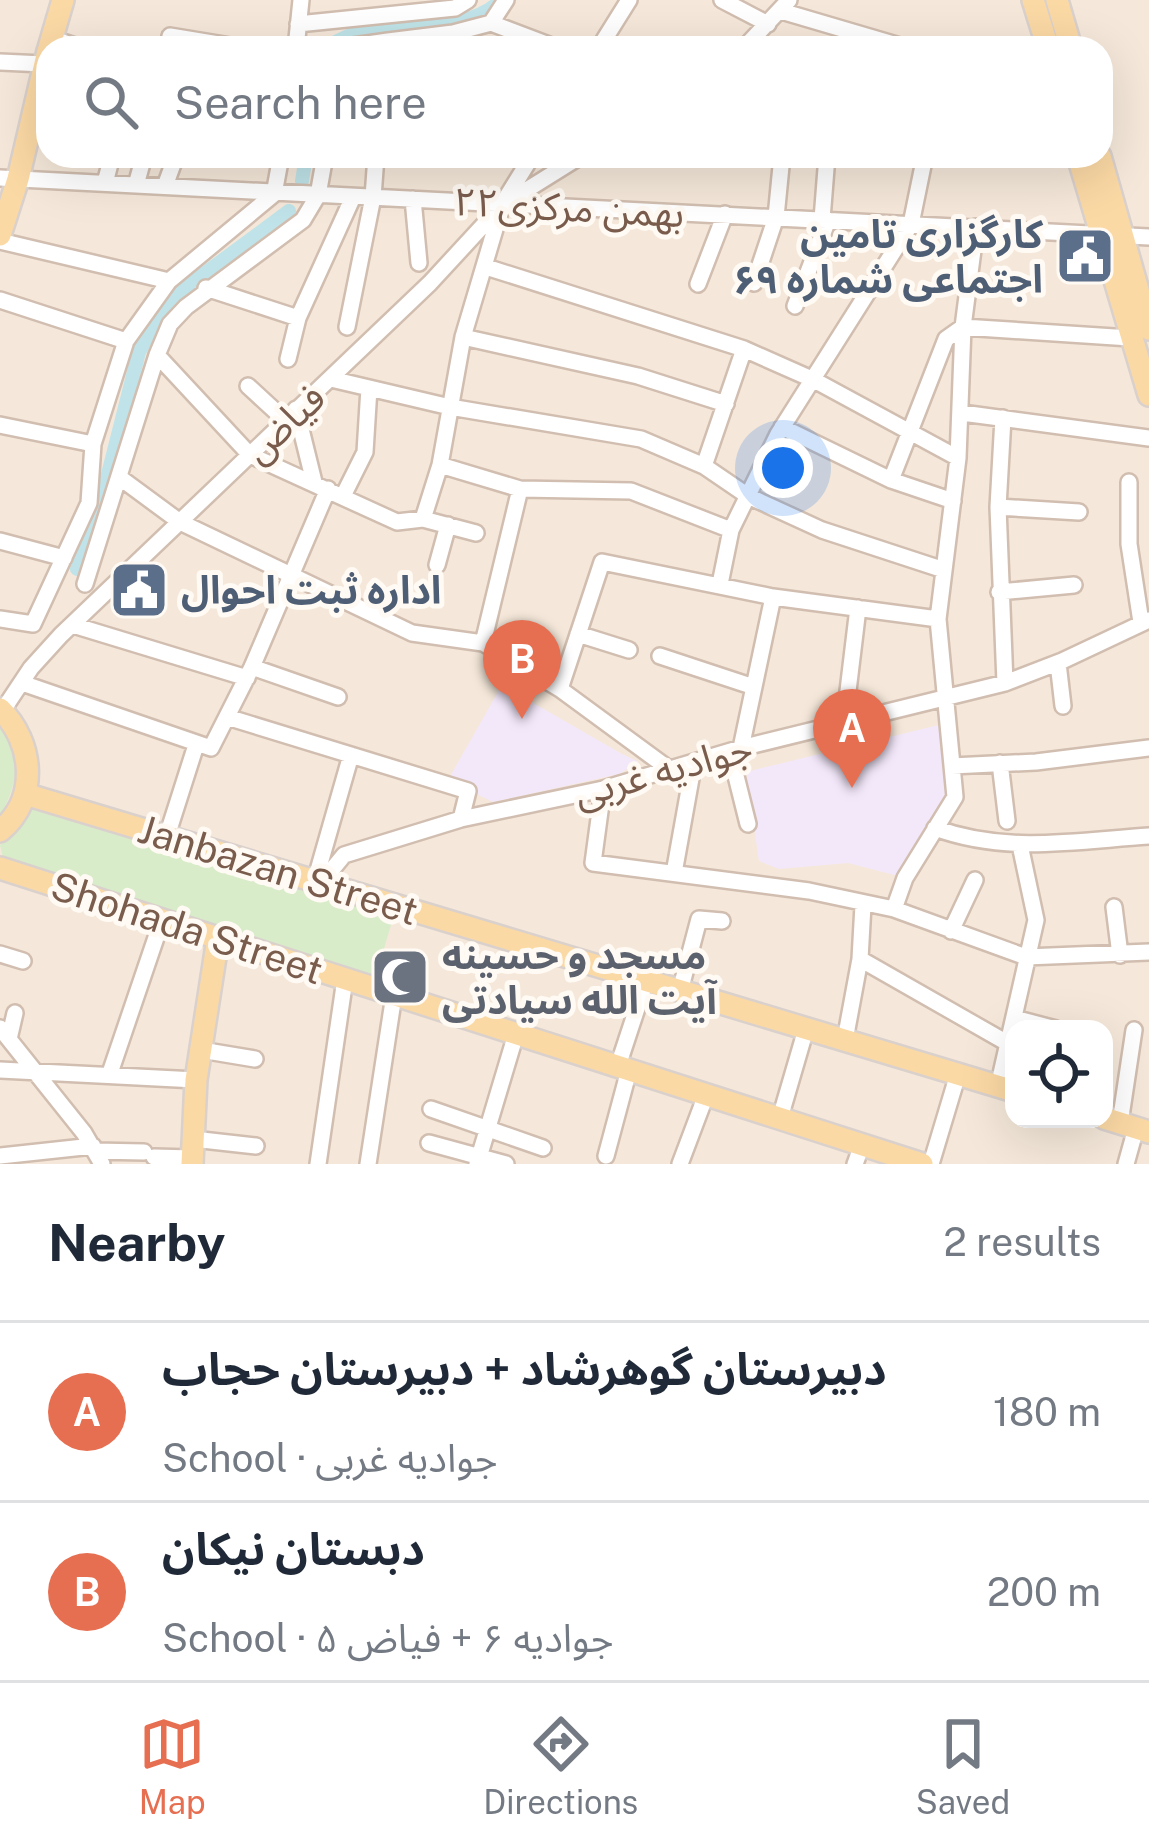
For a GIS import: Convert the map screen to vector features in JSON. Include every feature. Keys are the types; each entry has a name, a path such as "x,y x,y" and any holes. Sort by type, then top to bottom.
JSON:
{"main road":[{"path":"52,36 63,0"},
{"path":"1034,0 1044,36"},
{"path":"1065,3 1069,36"},
{"path":"0,238 9,179 36,90"},
{"path":"1083,168 1110,235 1140,334 1149,395"},
{"path":"1102,168 1110,235"},
{"path":"0,831 10,823 25,794 28,761 19,730 1,710"},
{"name":"Janbazan Street","path":"25,794 1005,1089"},
{"name":"Shohada Street","path":"0,868 780,1118 859,1154 922,1164"},
{"path":"193,1154 196,1080 218,938"}],"street":[{"path":"297,36 298,0"},
{"path":"298,24 454,8 468,0"},
{"path":"491,23 506,0"},
{"path":"607,36 629,0"},
{"path":"722,0 768,24"},
{"path":"756,36 785,6 873,36"},
{"path":"441,36 491,23 525,36"},
{"path":"0,62 36,53"},
{"path":"105,183 109,168"},
{"path":"136,184 141,168"},
{"path":"165,186 172,168"},
{"path":"0,619 33,624 64,559 88,502 93,444 126,341 169,281 274,194 278,168"},
{"path":"85,584 170,324 206,288 303,220 318,195 323,168"},
{"path":"347,328 374,197 375,168"},
{"path":"423,519 440,465 463,337 501,206 525,168"},
{"path":"501,206 562,168"},
{"path":"754,283 776,217 781,168"},
{"path":"795,306 825,219 827,168"},
{"path":"720,584 731,530 782,427 911,224 923,168"},
{"name":"۲۲بهمن مرکزی","path":"9,179 1149,237"},
{"path":"288,359 298,318 353,197"},
{"path":"413,199 419,262"},
{"name":"فیاض","path":"1,710 67,630 430,283 501,206"},
{"path":"698,284 724,214"},
{"path":"894,908 905,878 955,797 938,619 958,458 963,327 976,227"},
{"path":"0,238 169,281"},
{"path":"486,267 744,349 814,380 958,458"},
{"path":"206,288 298,318"},
{"path":"0,300 126,341"},
{"path":"891,480 946,339 963,327 1140,334"},
{"path":"463,337 638,376 726,404"},
{"path":"704,466 744,349"},
{"path":"157,355 250,455 398,522 423,519 476,533"},
{"path":"331,379 450,407 641,439 704,466 748,496 822,530 944,570"},
{"path":"248,386 291,415 328,489"},
{"path":"22,683 211,748 250,673 328,489 365,452 369,388"},
{"path":"962,412 1149,438"},
{"path":"1003,418 998,507 1004,683"},
{"path":"0,425 93,444"},
{"path":"782,427 891,480 952,501"},
{"path":"440,465 520,490 631,491 731,530"},
{"path":"119,477 180,522 412,633 483,643 560,689 668,769"},
{"path":"1129,482 1129,544 1145,621"},
{"path":"483,643 520,490"},
{"path":"998,507 1079,512"},
{"path":"437,565 448,525"},
{"path":"0,542 64,559"},
{"path":"560,689 602,562 773,597 938,619"},
{"path":"999,592 1074,585"},
{"path":"748,824 736,750 773,597"},
{"path":"844,724 858,608"},
{"name":"جوادیه غربی","path":"318,882 344,855 461,819 603,789 736,750 946,700 1058,663 1145,621"},
{"path":"67,630 338,698"},
{"path":"578,634 629,650"},
{"path":"660,656 754,687"},
{"path":"1058,663 1063,706"},
{"path":"227,717 468,791 461,819"},
{"path":"167,836 196,745"},
{"path":"952,766 1149,748"},
{"path":"318,882 351,755"},
{"path":"674,873 694,762"},
{"path":"1000,763 1007,821"},
{"path":"603,789 593,863 809,891 894,908 1026,956 1149,952"},
{"path":"935,828 974,842 1020,845 1149,836"},
{"path":"1020,845 1036,920 1014,1018 1022,1020"},
{"path":"951,931 975,880"},
{"path":"845,1040 860,959 863,904"},
{"path":"1114,907 1120,955"},
{"path":"680,991 699,919 722,921"},
{"path":"110,1073 162,920"},
{"path":"0,955 23,962"},
{"path":"860,959 1005,1042"},
{"path":"318,1164 344,979"},
{"path":"606,1156 646,981"},
{"path":"368,1164 394,994"},
{"path":"15,1013 4,1034 97,1154"},
{"path":"780,1118 806,1029"},
{"path":"1126,1164 1135,1030"},
{"path":"478,1160 516,1034"},
{"path":"200,1050 255,1059"},
{"path":"0,1070 196,1080"},
{"path":"932,1164 958,1075"},
{"path":"680,1164 706,1094"},
{"path":"431,1109 543,1148"},
{"path":"429,1142 478,1160 506,1164"},
{"path":"0,1156 193,1154 256,1146"}],"shaded area":[{"path":"0,0 1149,0 1149,1164 0,1164"},
{"path":"502,685 639,762 619,774 493,802 448,780"},
{"path":"943,724 958,803 914,880 848,863 779,869 759,861 746,772"}],"green space":[{"path":"0,722 13,746 16,769 0,817"},
{"path":"35,806 396,908 373,986 4,862 0,845"}],"waterway":[{"path":"348,36 463,20 500,1"},
{"path":"302,181 304,168"},
{"path":"77,569 102,498 139,352 154,325 170,299 289,211"}],"place":[{"name":"کارگزاری تامین اجتماعی شماره ۶۹","path":"1085,256"},
{"name":"اداره ثبت احوال","path":"139,590"},
{"name":"دبستان نیکان","path":"522,719"},
{"name":"دبیرستان گوهرشاد + دبیرستان حجاب","path":"852,788"},
{"name":"مسجد و حسینه آیت الله سیادتی","path":"400,977"}]}
